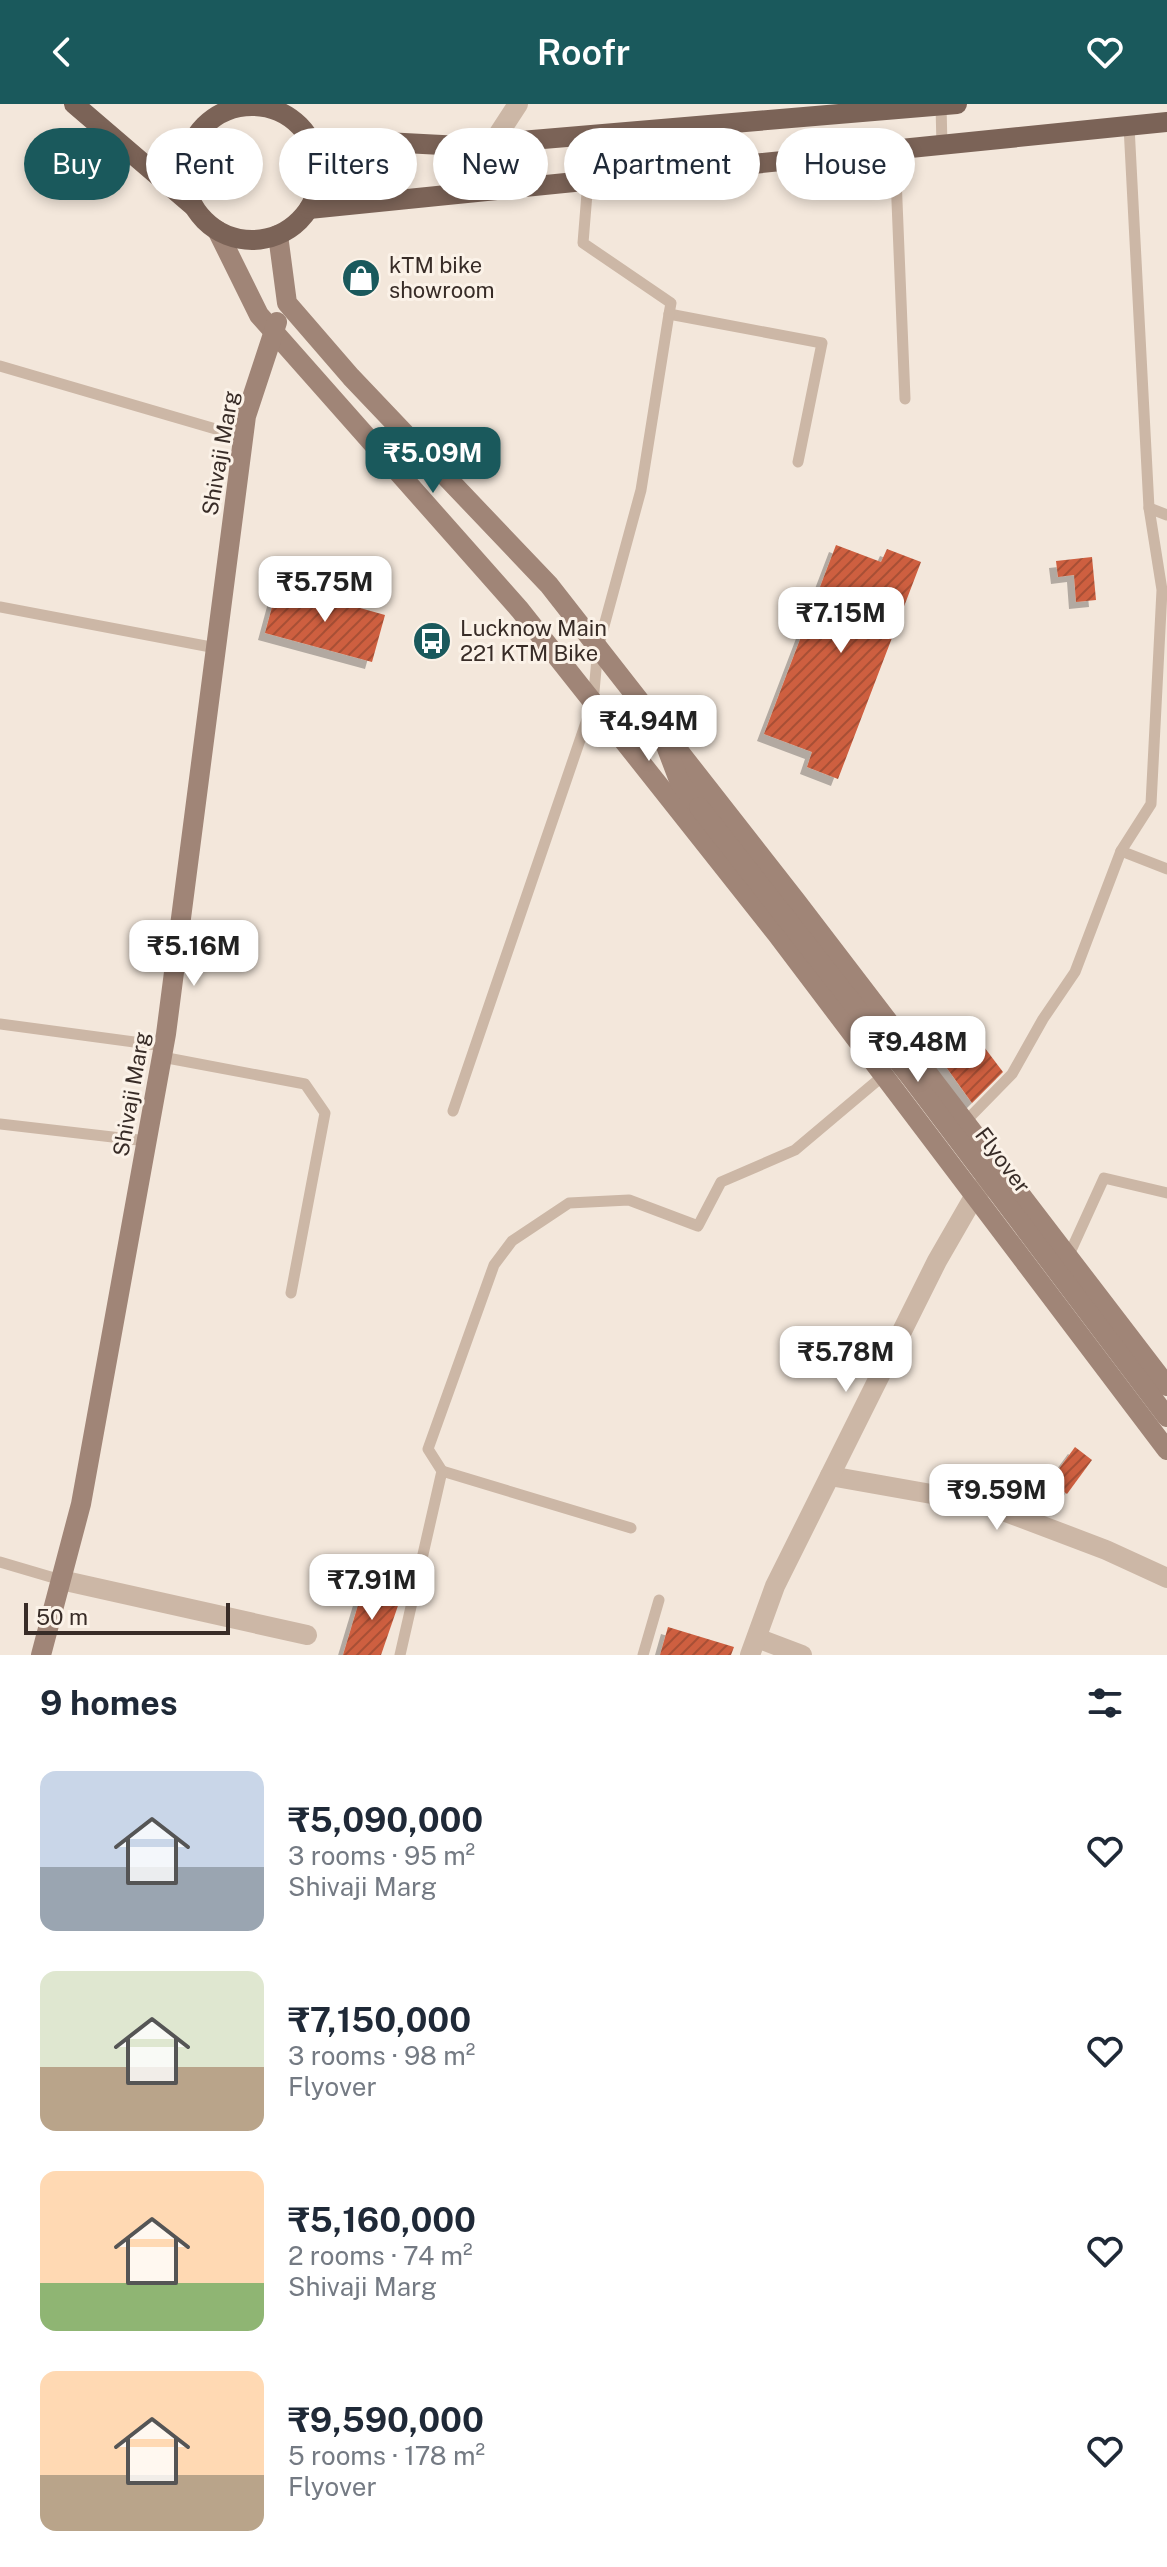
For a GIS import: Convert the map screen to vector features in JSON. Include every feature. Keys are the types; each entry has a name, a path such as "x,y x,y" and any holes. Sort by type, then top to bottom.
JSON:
{"main road":[{"path":"74,104 193,206 204,220 236,239 257,240 278,235 295,224 313,200"},
{"path":"193,206 186,185 186,163 192,142 214,118 240,105 263,106 282,113 300,128"},
{"path":"548,138 814,110 946,105"},
{"path":"915,150 1167,122"},
{"path":"309,209 564,183"},
{"path":"217,230 259,315 520,610 776,933 1167,1450"},
{"path":"278,235 287,303 351,377 549,585 1167,1386"},
{"name":"Shivaji Marg","path":"41,1655 81,1504 163,1052 246,416 273,330 287,303"},
{"name":"Flyover","path":"659,727 680,783"},
{"name":"Flyover","path":"629,748 680,783 912,1079 1167,1417"}],"street":[{"path":"502,128 518,104"},
{"path":"802,1655 753,1646 775,1586 937,1261 975,1195 1002,1170"},
{"path":"830,1476 982,1503 1106,1550 1167,1578"},
{"path":"61,1580 307,1635"}],"lane":[{"path":"942,147 946,105"},
{"path":"965,1122 1012,1074 1043,1019 1075,972 1121,851 1151,804 1162,590 1149,508 1129,126"},
{"path":"453,1111 593,702 598,648 641,490 671,303 583,243 586,200"},
{"path":"897,200 905,399"},
{"path":"669,314 822,343 798,462"},
{"path":"0,366 243,437"},
{"path":"1149,508 1167,515"},
{"path":"0,607 216,648"},
{"path":"1121,851 1167,869"},
{"path":"0,1024 163,1052 305,1084 325,1113 291,1293"},
{"path":"631,1528 442,1471 428,1449 494,1265 512,1241 569,1203 629,1200 698,1226 721,1182 795,1150 884,1075"},
{"path":"0,1124 147,1141"},
{"path":"1068,1257 1104,1178 1167,1193"},
{"path":"400,1655 442,1471"},
{"path":"0,1562 61,1580"},
{"path":"643,1655 659,1600"}],"building":[{"path":"836,545 881,562 887,549 921,562 838,779 807,767 812,752 764,734"},
{"path":"1092,557 1096,600 1076,602 1074,575 1058,577 1056,561"},
{"path":"278,585 385,615 372,662 265,633"},
{"path":"975,1035 1003,1072 972,1103 939,1057"},
{"path":"1075,1447 1092,1460 1067,1494 1050,1481"},
{"path":"365,1582 401,1597 381,1655 343,1655"},
{"path":"668,1627 734,1647 731,1655 660,1655"}],"place":[{"name":"kTM bike showroom","path":"361,278"},
{"name":"Lucknow Main 221 KTM Bike","path":"432,641"}]}
